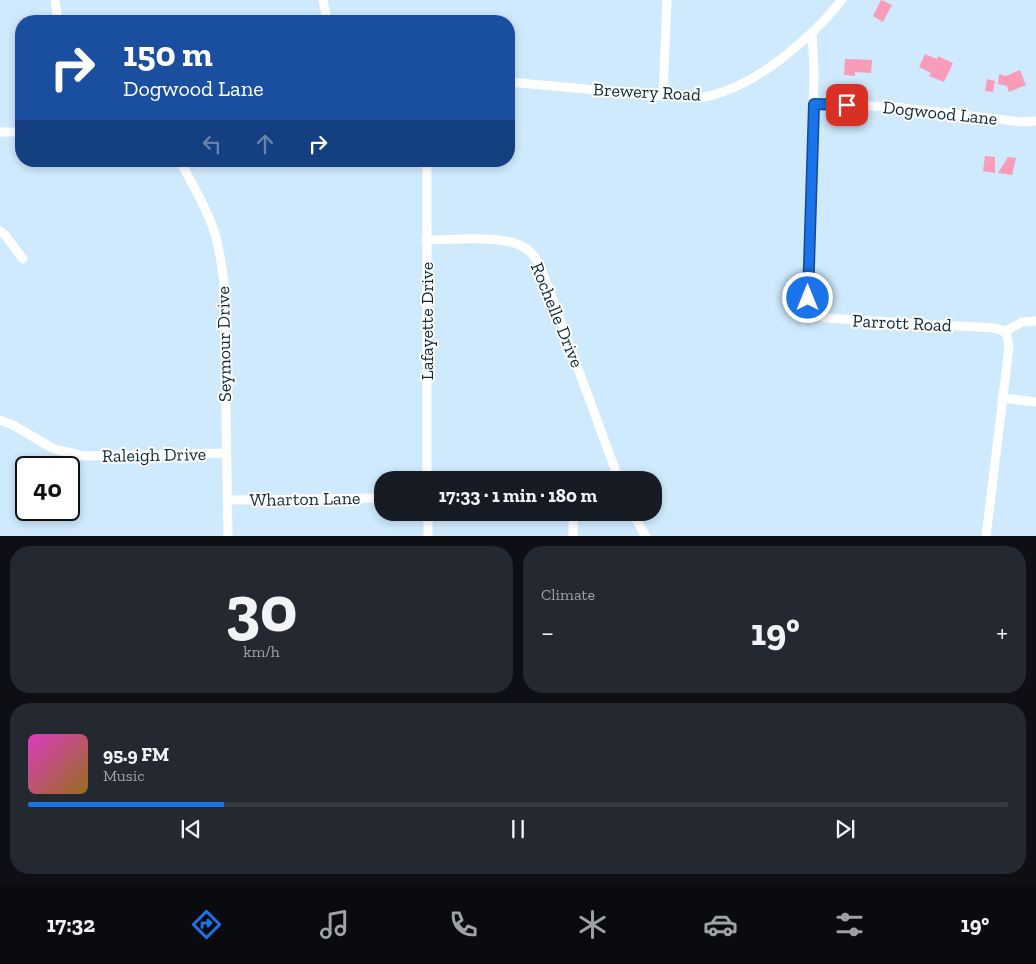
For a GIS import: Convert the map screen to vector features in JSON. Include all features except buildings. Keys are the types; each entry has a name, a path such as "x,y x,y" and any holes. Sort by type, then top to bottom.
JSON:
{"street":[{"path":"55,0 57,15"},
{"path":"322,0 326,15"},
{"path":"663,96 666,0"},
{"name":"Brewery Road","path":"515,83 686,98 707,96 728,90 773,64 812,32 842,0"},
{"name":"Parrott Road","path":"812,32 814,104 808,293 810,306 814,312 822,317 831,319 981,327 998,329 1004,332"},
{"name":"Dogwood Lane","path":"814,104 895,107 1024,122 1036,121"},
{"path":"0,132 15,132"},
{"name":"Seymour Drive","path":"183,167 205,209 215,234 221,259 224,284 228,536"},
{"name":"Lafayette Drive","path":"427,167 427,471"},
{"path":"0,231 22,259"},
{"name":"Rochelle Drive","path":"426,240 493,239 516,243 530,251 540,265 616,471"},
{"path":"986,536 1009,344 1008,337 1004,332 1022,322 1036,321"},
{"path":"1002,398 1036,402"},
{"name":"Raleigh Drive","path":"0,420 13,425 54,450 84,456 226,453"},
{"name":"Wharton Lane","path":"228,500 374,498"},
{"path":"428,521 428,536"},
{"path":"573,521 573,536"},
{"path":"637,521 646,536"}],"route":[{"path":"808,298 814,104 847,105"}]}
